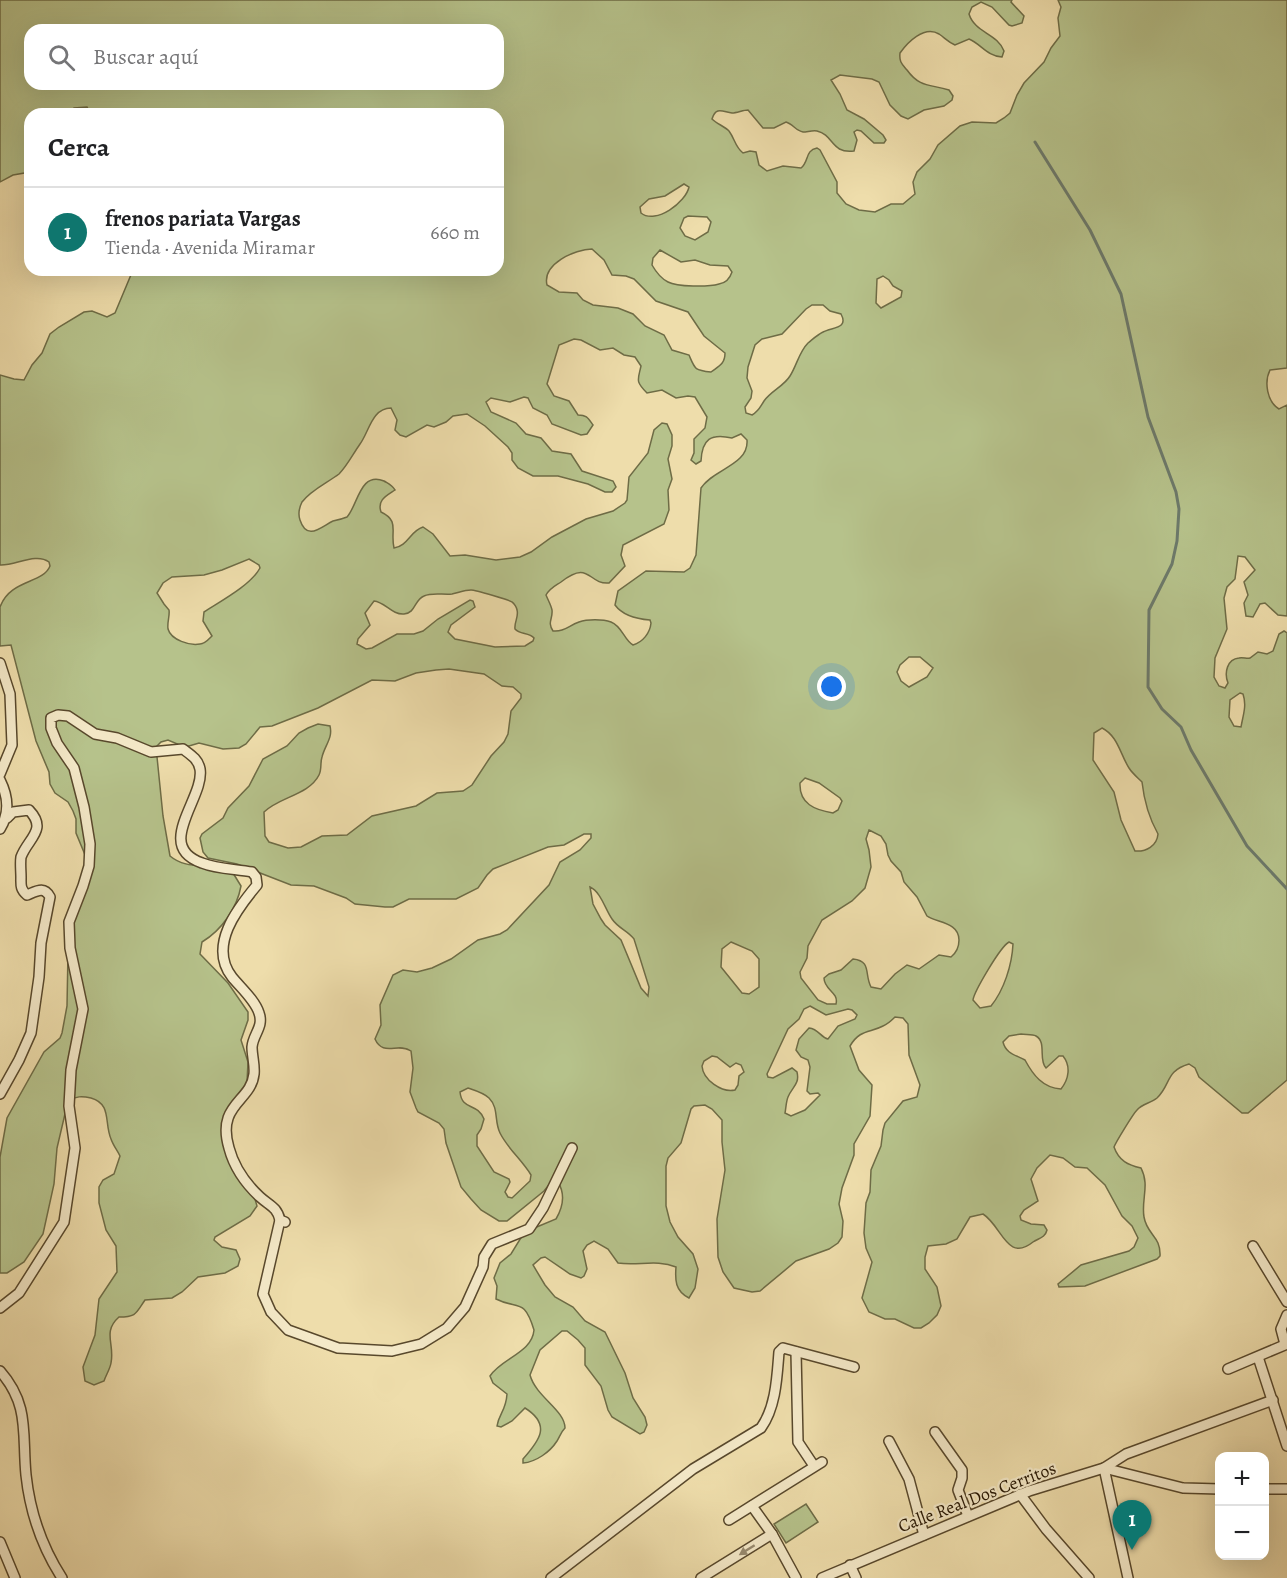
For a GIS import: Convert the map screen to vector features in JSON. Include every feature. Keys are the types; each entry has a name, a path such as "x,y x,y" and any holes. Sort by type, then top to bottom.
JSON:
{"street":[{"path":"0,663 10,694 12,745 0,774"},
{"path":"0,1308 19,1293 64,1222 75,1148 69,1106 71,1070 83,1009 70,948 69,922 89,866 90,844 74,768 57,743 51,728 51,718 58,715 68,716 95,734 117,738 151,752 183,749 196,759 200,779 180,833 182,847 188,855 201,863 252,872 256,877 257,885 227,928 221,949 227,970 259,1011 262,1022 252,1046 254,1077 232,1107 226,1123 228,1146 237,1170 260,1197 277,1210 283,1221 263,1294 271,1312 288,1330 338,1348 392,1351 421,1344 447,1328 465,1307 483,1268 484,1257 492,1244 529,1229 543,1208 572,1148"},
{"path":"0,780 5,790 7,818"},
{"path":"0,829 13,812 29,810 35,816 38,824 34,837 21,858 21,886 27,895 40,890 47,892 50,897 41,944 39,977 30,1033 19,1060 0,1094"},
{"path":"1253,1246 1287,1302"},
{"path":"1228,1369 1286,1344 1281,1329 1287,1315"},
{"path":"551,1578 693,1469 761,1428 768,1419 777,1376 779,1352 783,1348 854,1367"},
{"path":"729,1520 818,1464 798,1442 796,1352"},
{"path":"1258,1357 1287,1446"},
{"path":"0,1371 16,1394 23,1412 26,1476 33,1512 39,1536 50,1560 62,1578"},
{"name":"Calle Real Dos Cerritos","path":"822,1578 1020,1494 1104,1468 1126,1454 1273,1400"},
{"path":"935,1432 962,1470 958,1490 968,1516"},
{"path":"890,1442 909,1479 924,1535"},
{"path":"1128,1578 1104,1468 1183,1488 1215,1489"},
{"path":"1269,1489 1287,1489"},
{"path":"1020,1494 1089,1578"},
{"path":"752,1506 772,1534 796,1578"},
{"path":"701,1578 772,1534"},
{"path":"0,1542 15,1578"},
{"path":"850,1565 856,1578"}],"green space":[{"path":"0,0 1012,0 1011,2 1024,16 1022,23 1009,25 992,7 981,2 972,7 969,14 976,25 1001,45 1004,51 1002,57 988,52 969,39 955,45 933,32 916,36 900,53 901,63 916,80 949,90 953,96 952,100 944,106 924,110 908,119 901,116 890,105 879,82 840,75 831,80 847,110 864,119 883,135 886,140 884,143 874,143 857,130 854,132 857,140 854,151 847,151 837,147 823,133 803,132 786,122 774,128 763,128 748,110 732,113 718,111 714,115 712,119 729,131 740,151 743,153 756,152 759,165 767,171 783,166 801,168 811,151 817,148 837,182 837,193 846,204 859,210 875,212 891,204 903,204 915,194 913,182 917,172 930,159 938,145 960,126 972,122 996,123 1010,113 1024,83 1044,62 1060,36 1058,18 1061,7 1058,0 1287,0 1287,368 1270,370 1267,386 1269,397 1275,406 1279,409 1287,405 1287,616 1278,615 1265,603 1260,604 1253,617 1246,616 1244,603 1248,595 1244,582 1255,570 1245,557 1238,556 1235,579 1227,587 1224,598 1227,629 1215,658 1214,677 1219,686 1225,688 1228,683 1226,675 1228,667 1232,661 1250,658 1258,652 1267,654 1273,651 1279,634 1284,631 1287,633 1287,1080 1248,1113 1242,1113 1199,1077 1195,1068 1189,1064 1176,1070 1157,1098 1141,1106 1135,1113 1114,1147 1124,1162 1141,1168 1144,1174 1144,1217 1158,1244 1160,1256 1085,1286 1059,1287 1058,1284 1081,1265 1129,1251 1134,1247 1138,1238 1132,1226 1122,1216 1105,1185 1087,1168 1075,1167 1063,1158 1050,1155 1037,1168 1031,1179 1038,1201 1024,1210 1020,1216 1021,1220 1031,1224 1044,1225 1047,1230 1043,1236 1024,1247 1017,1248 1005,1240 983,1214 970,1217 957,1239 946,1244 928,1246 925,1269 937,1287 941,1306 937,1315 929,1323 921,1328 914,1328 895,1319 885,1319 869,1312 862,1298 872,1262 866,1248 864,1233 871,1170 881,1146 885,1123 903,1101 917,1097 920,1085 909,1055 908,1024 903,1018 895,1017 885,1025 861,1034 850,1046 859,1070 872,1085 870,1116 854,1144 854,1155 842,1188 839,1204 843,1221 842,1237 838,1243 829,1249 796,1261 760,1291 752,1292 734,1288 723,1272 718,1257 717,1219 725,1170 722,1120 705,1105 694,1106 691,1109 681,1143 668,1158 666,1166 666,1206 670,1222 678,1237 693,1254 698,1269 695,1288 689,1298 681,1292 677,1285 676,1267 662,1263 618,1263 608,1249 594,1241 583,1251 587,1269 581,1278 570,1274 545,1257 533,1265 555,1297 573,1307 585,1321 605,1332 647,1425 644,1432 640,1434 612,1417 601,1386 585,1365 585,1348 567,1331 562,1331 540,1350 530,1375 538,1390 564,1421 565,1428 547,1453 533,1461 523,1463 523,1459 538,1439 540,1427 538,1421 525,1408 512,1421 501,1427 497,1426 507,1394 493,1383 490,1376 528,1344 534,1330 527,1313 520,1306 496,1299 497,1286 494,1278 500,1263 511,1254 522,1236 556,1219 563,1201 562,1192 558,1182 552,1181 544,1191 507,1221 499,1221 481,1210 461,1187 446,1143 444,1129 439,1123 418,1112 416,1108 410,1092 413,1068 411,1051 382,1047 375,1039 381,1025 380,1005 393,975 403,970 417,972 432,968 451,959 478,940 507,930 549,885 560,862 580,850 591,838 591,834 584,834 564,845 548,847 493,869 478,888 456,899 409,899 393,907 355,904 346,898 314,886 291,885 237,864 208,858 203,852 200,838 223,818 228,808 249,786 263,759 287,746 299,733 318,724 330,726 331,730 319,775 301,792 264,812 265,836 269,842 288,848 301,847 322,836 347,835 372,816 416,806 437,793 463,791 472,785 491,756 504,742 508,734 511,711 521,698 521,694 513,687 502,686 484,674 449,669 436,670 416,673 395,681 372,680 318,708 272,726 260,727 246,744 239,748 223,749 199,743 182,746 168,740 156,747 163,816 170,856 185,864 214,867 233,873 241,886 232,910 222,925 202,942 200,954 228,983 248,1012 248,1020 241,1040 248,1062 247,1082 226,1126 238,1178 255,1199 257,1206 250,1216 215,1237 214,1240 222,1247 236,1250 240,1259 238,1266 225,1273 198,1277 172,1298 145,1300 135,1313 119,1317 111,1328 112,1356 104,1381 94,1385 85,1381 83,1367 95,1335 99,1299 117,1272 116,1246 106,1230 99,1203 99,1187 103,1180 114,1174 120,1156 109,1133 105,1109 98,1101 82,1097 68,1101 57,1148 54,1184 43,1234 24,1262 7,1273 0,1273 0,1157 7,1118 44,1052 60,1038 62,1033 67,1006 71,914 88,862 76,833 76,819 73,811 68,802 55,793 50,784 49,772 36,741 11,645 0,646 0,607 5,598 18,586 41,576 50,566 49,562 38,558 0,565 0,375 24,380 42,353 50,334 59,327 84,312 92,311 107,317 115,313 130,276 504,276 504,108 24,108 24,173 13,175 0,182","holes":["684,184 689,187 682,199 662,214 647,216 641,213 640,207 649,199 665,196","688,216 707,217 711,222 708,232 695,240 685,236 680,228 684,218","592,249 604,260 612,275 634,279 656,301 688,312 704,336 725,353 723,362 711,372 698,369 689,355 672,350 664,335 645,326 633,314 618,308 593,305 583,300 577,293 559,292 547,285 547,277 555,264 569,255","660,250 681,262 695,260 710,265 728,266 732,272 727,280 721,283 708,286 678,285 660,277 652,265 653,258","883,276 902,291 901,297 881,308 876,303 877,279","812,305 823,305 830,311 841,314 843,319 841,325 821,333 808,343 787,380 767,397 752,415 746,413 745,407 751,398 752,391 747,378 748,367 755,345 762,339 782,334","574,339 581,340 600,350 613,348 624,355 635,357 641,366 639,383 647,393 662,390 676,398 695,397 707,417 705,428 694,439 694,453 691,460 696,464 701,461 703,447 713,437 732,438 741,434 747,440 742,455 701,488 696,555 690,568 684,572 646,571 618,591 615,605 618,609 631,616 650,620 648,634 637,644 630,643 615,624 604,620 582,621 563,630 553,631 550,623 552,610 546,595 555,586 578,573 588,575 602,583 609,583 625,566 621,555 623,545 664,524 669,510 668,490 672,479 668,459 672,446 672,435 667,424 662,423 654,430 648,453 629,477 625,503 613,511 586,519 520,557 496,560 465,555 450,556 433,534 423,527 399,547 394,548 392,523 387,515 381,512 380,504 395,490 384,481 376,479 365,485 347,517 333,521 315,531 303,527 299,516 302,502 314,490 339,474 363,439 375,416 391,408 397,420 395,430 400,435 406,437 427,425 434,427 453,416 467,414 485,426 508,447 512,453 512,460 518,468 533,476 558,476 588,484 605,492 612,492 616,487 613,481 582,471 571,454 552,451 541,438 526,434 516,423 491,412 486,402 491,398 510,402 524,397 528,398 533,408 547,415 552,424 581,435 587,434 593,425 588,419 578,415 569,401 554,396 547,384 559,345","249,559 260,568 243,586 204,612 203,621 212,636 202,644 181,641 168,629 169,610 157,593 163,583 172,577 204,575","468,590 512,602 517,613 515,629 532,636 533,641 525,646 495,647 455,639 448,632 451,625 475,607 473,601 470,600 423,631 414,634 397,634 372,648 366,649 357,644 358,639 370,625 365,613 374,601 396,613 404,614 411,611 418,600 424,596 452,594","909,657 920,657 933,668 927,677 909,687 901,681 897,672 900,665","1240,693 1243,694 1245,703 1241,727 1234,726 1229,717 1230,700","1102,728 1112,736 1129,768 1142,782 1147,809 1158,834 1156,842 1147,849 1135,851 1121,820 1114,792 1093,760 1094,733","805,778 819,783 842,801 838,810 833,813 820,810 809,805 800,790 800,783","869,830 881,836 891,861 901,872 904,882 917,897 927,916 952,926 958,934 958,947 951,957 939,955 919,969 907,965 881,989 871,987 865,965 853,959 841,970 824,978 836,1000 836,1004 827,1004 818,1000 801,978 800,972 807,958 808,946 822,920 852,901 865,888 871,867 866,839","590,887 600,897 614,922 634,939 649,987 648,996 641,988 621,940 601,919 593,904","731,942 752,951 759,959 759,987 749,994 742,993 721,967 722,949","1009,942 1013,944 1009,969 1000,993 991,1006 980,1008 973,1000 994,960","810,1006 826,1015 848,1009 857,1015 855,1019 838,1026 828,1039 809,1028 799,1039 796,1050 801,1057 808,1060 810,1067 807,1091 810,1094 820,1095 805,1110 791,1116 785,1113 788,1097 797,1080 797,1072 792,1068 773,1078 768,1077 767,1074 788,1029 799,1019 804,1009","1021,1034 1036,1036 1041,1042 1046,1068 1059,1056 1063,1056 1068,1072 1061,1089 1049,1086 1035,1076 1025,1060 1012,1054 1003,1042 1009,1036","712,1056 730,1067 736,1063 741,1065 744,1072 739,1076 735,1090 730,1090 709,1081 703,1071 704,1061","468,1088 489,1098 494,1106 500,1133 531,1175 530,1181 512,1198 508,1197 505,1192 510,1182 509,1179 494,1172 477,1146 477,1135 484,1119 478,1110 464,1102 460,1092"]},
{"path":"806,1504 818,1522 786,1543 774,1524"}],"waterway":[{"path":"1035,142 1090,230 1121,294 1148,417 1176,492 1179,509 1177,541 1172,564 1149,610 1148,687 1162,709 1181,727 1191,750 1247,846 1287,889"}],"place":[{"name":"frenos pariata Vargas","path":"1132,1550"}]}
